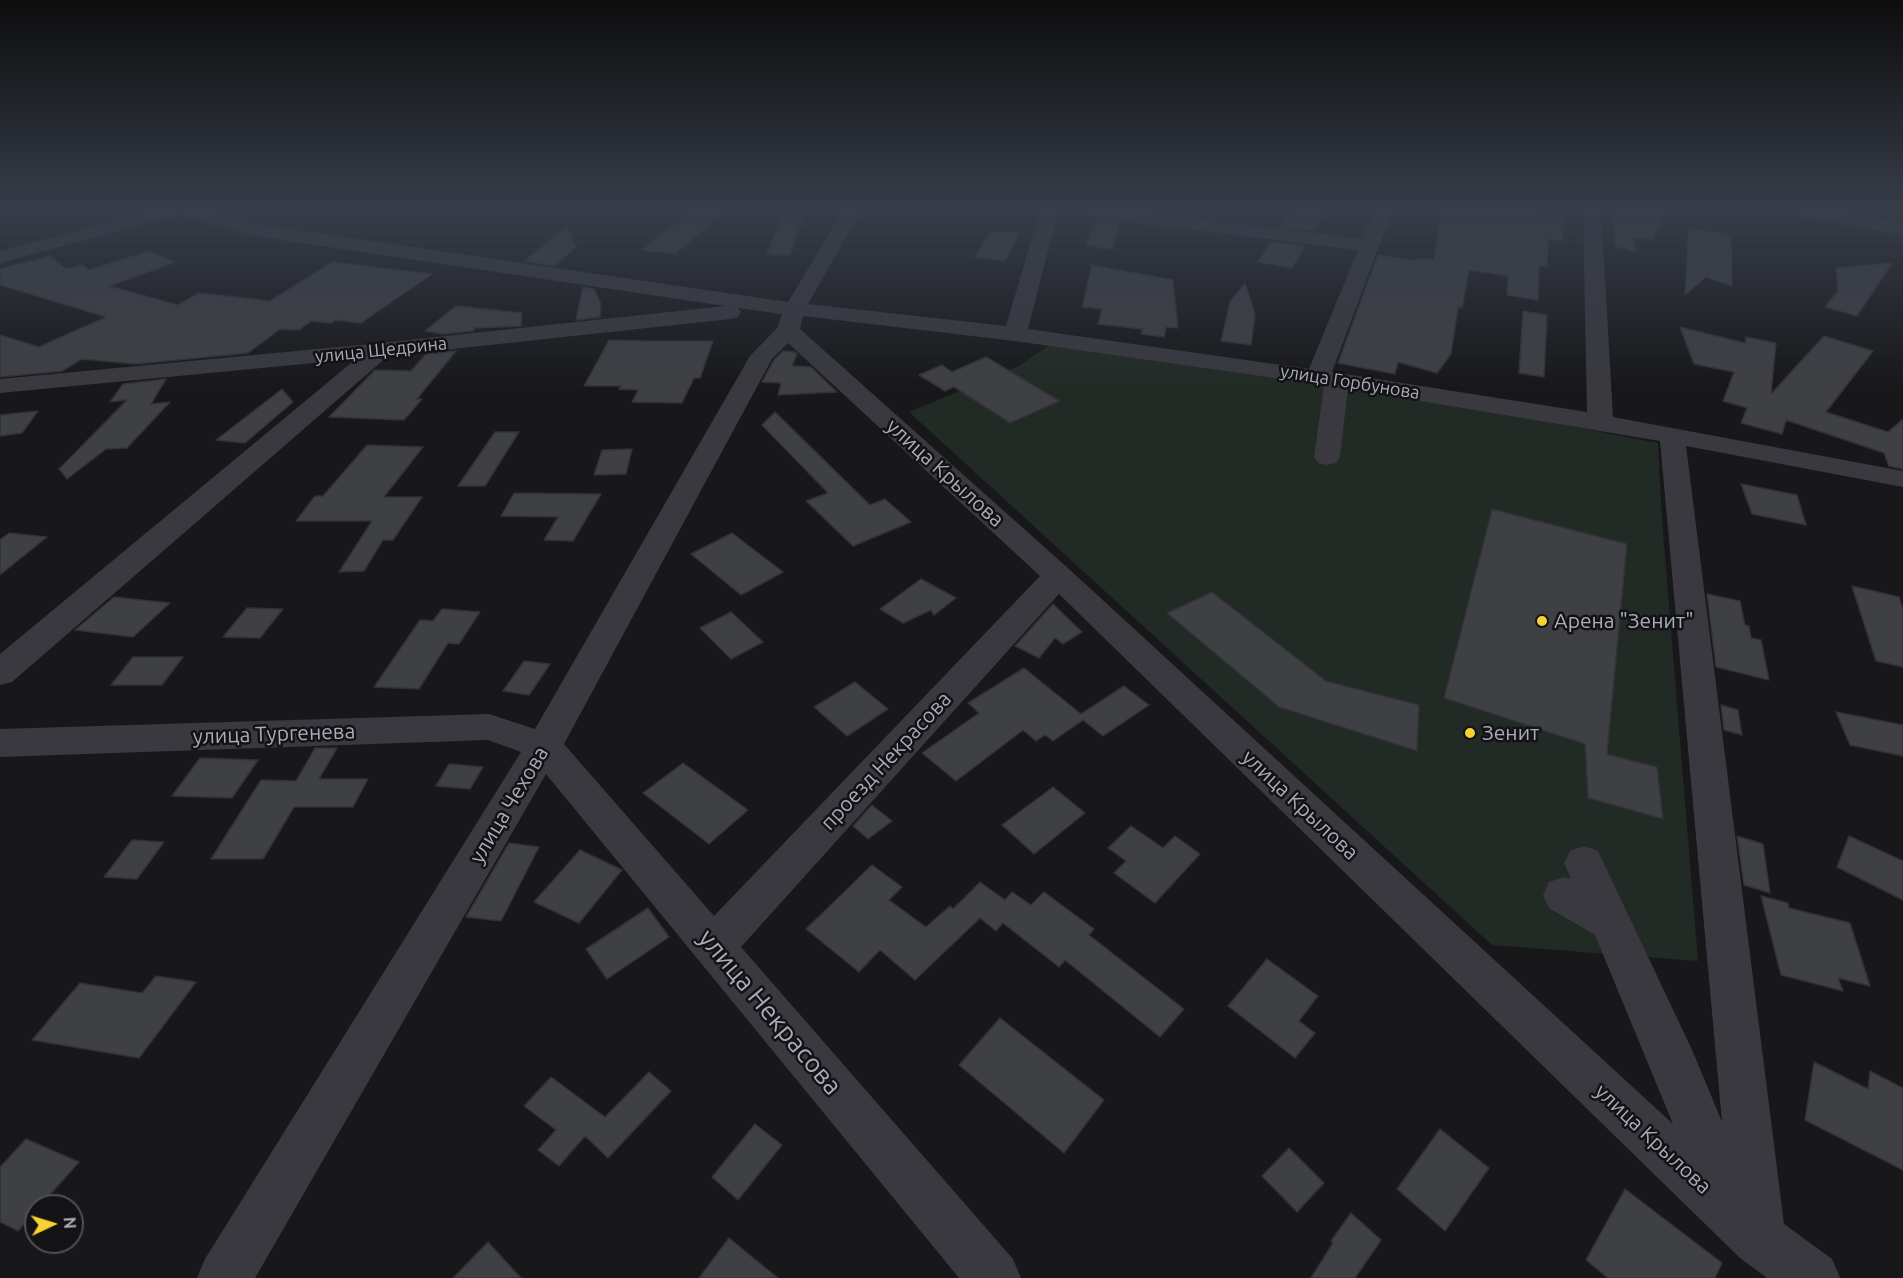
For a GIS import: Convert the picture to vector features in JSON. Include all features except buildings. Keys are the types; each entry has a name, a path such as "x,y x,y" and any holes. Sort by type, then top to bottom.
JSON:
{"street":[{"name":"улица Горбунова","path":"503,271 781,315 1015,334 1329,389 1600,422 1903,479"},
{"name":"улица Чехова","path":"224,1278 544,746 762,356 781,315 808,271"},
{"path":"1015,334 1032,271"},
{"path":"1327,457 1329,389 1363,271"},
{"path":"1594,271 1600,422"},
{"name":"улица Щедрина","path":"0,386 381,350 728,312 781,315"},
{"name":"улица Крылова","path":"781,315 1759,1239 1813,1278"},
{"path":"0,673 381,350"},
{"path":"1672,435 1759,1239"},
{"name":"проезд Некрасова","path":"714,946 1058,576"},
{"name":"улица Тургенева","path":"0,743 489,727 544,746"},
{"name":"улица Некрасова","path":"544,746 994,1278"},
{"path":"1574,879 1610,922 1653,1014 1706,1145 1719,1201"}],"shaded area":[{"name":"Зенит","path":"1050,345 1377,389 1658,443 1662,520 1698,961 1492,945 909,412 1017,367"}],"place":[{"name":"Арена \"Зенит\"","path":"1542,621"},
{"name":"Зенит","path":"1470,733"}]}
